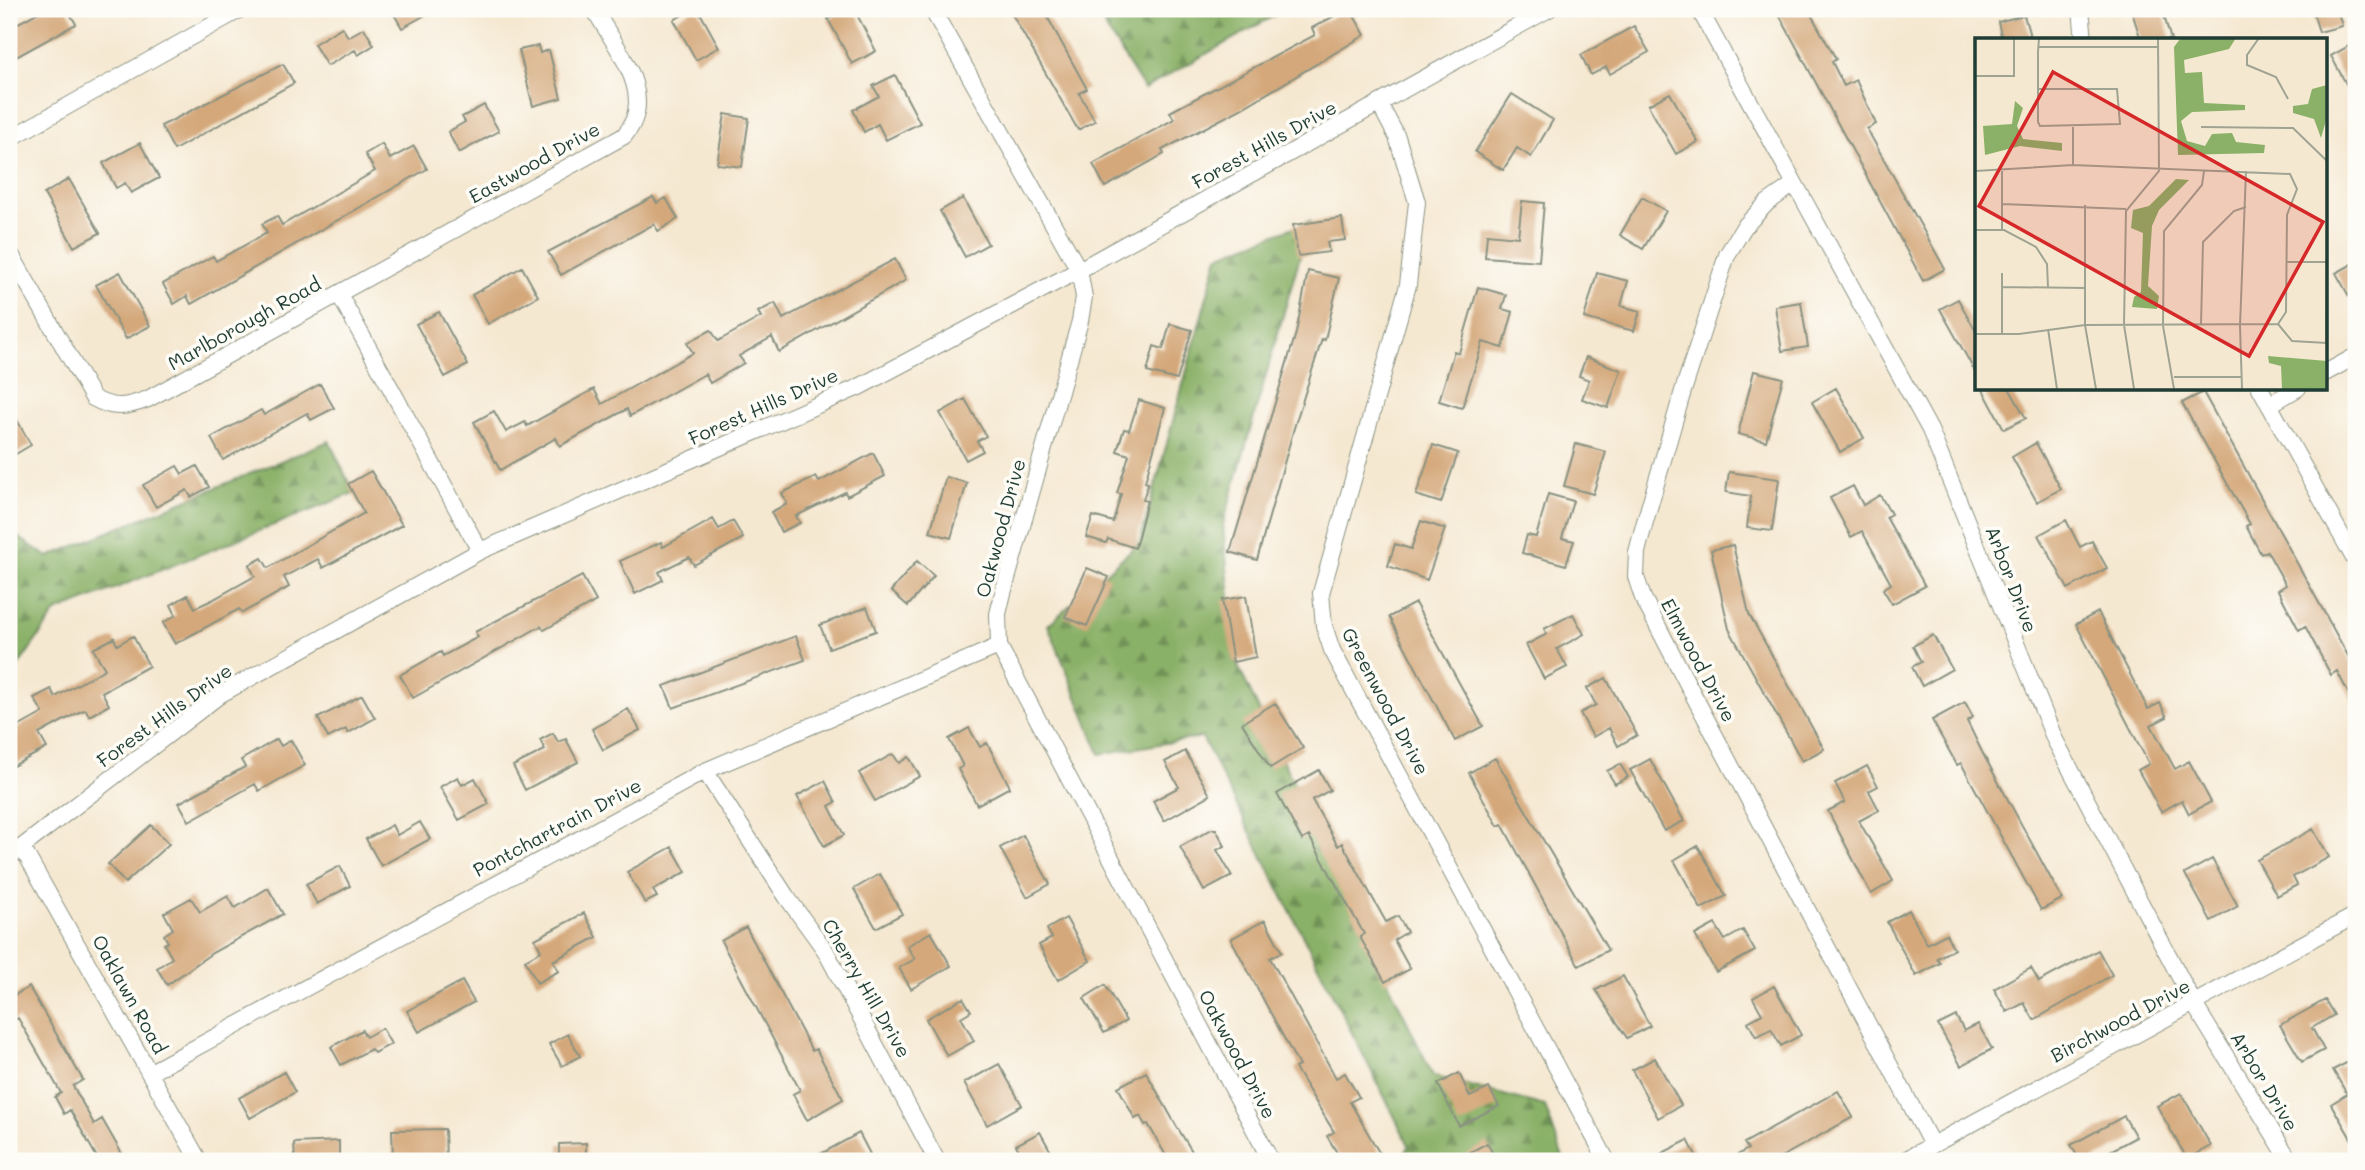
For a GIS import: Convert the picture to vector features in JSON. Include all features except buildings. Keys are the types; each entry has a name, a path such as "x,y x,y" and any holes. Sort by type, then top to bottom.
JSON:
{"street":[{"path":"9,139 241,9"},
{"name":"Eastwood Drive","path":"339,294 624,136 635,123 639,99 632,77 594,9"},
{"name":"Oakwood Drive","path":"932,9 1079,270 1084,297 1080,321 1003,593 998,614 999,646 1271,1161"},
{"name":"Forest Hills Drive","path":"9,857 23,849 221,694 480,551 859,387 1079,270 1549,9"},
{"name":"Arbor Drive","path":"1699,9 1930,430 2055,740 2193,1004 2290,1161"},
{"path":"2081,9 2084,38"},
{"name":"Greenwood Drive","path":"1380,105 1397,137 1418,202 1408,285 1321,593 1324,626 1332,650 1607,1161"},
{"name":"Elmwood Drive","path":"1794,184 1767,203 1744,227 1727,255 1644,525 1637,552 1636,577 1643,598 1696,700 1932,1145"},
{"name":"Marlborough Road","path":"9,251 87,390 93,398 114,407 127,407 148,399 339,294 480,551"},
{"path":"2326,372 2356,356"},
{"path":"2261,390 2356,562"},
{"path":"2269,405 2295,390"},
{"name":"Pontchartrain Drive","path":"149,1073 705,771 999,646"},
{"name":"Cherry Hill Drive","path":"705,771 786,896 825,950 937,1161"},
{"name":"Oaklawn Road","path":"23,849 199,1161"},
{"name":"Birchwood Drive","path":"1903,1161 2356,915"}],"green space":[{"path":"1094,9 1286,9 1144,89"},
{"path":"1310,221 1223,525 1236,662 1433,1076 1545,1106 1564,1161 1400,1161 1409,1145 1202,737 1100,754 1048,625 1140,542 1218,256"},
{"path":"329,441 354,493 56,612 9,679 9,531 48,557"}]}
